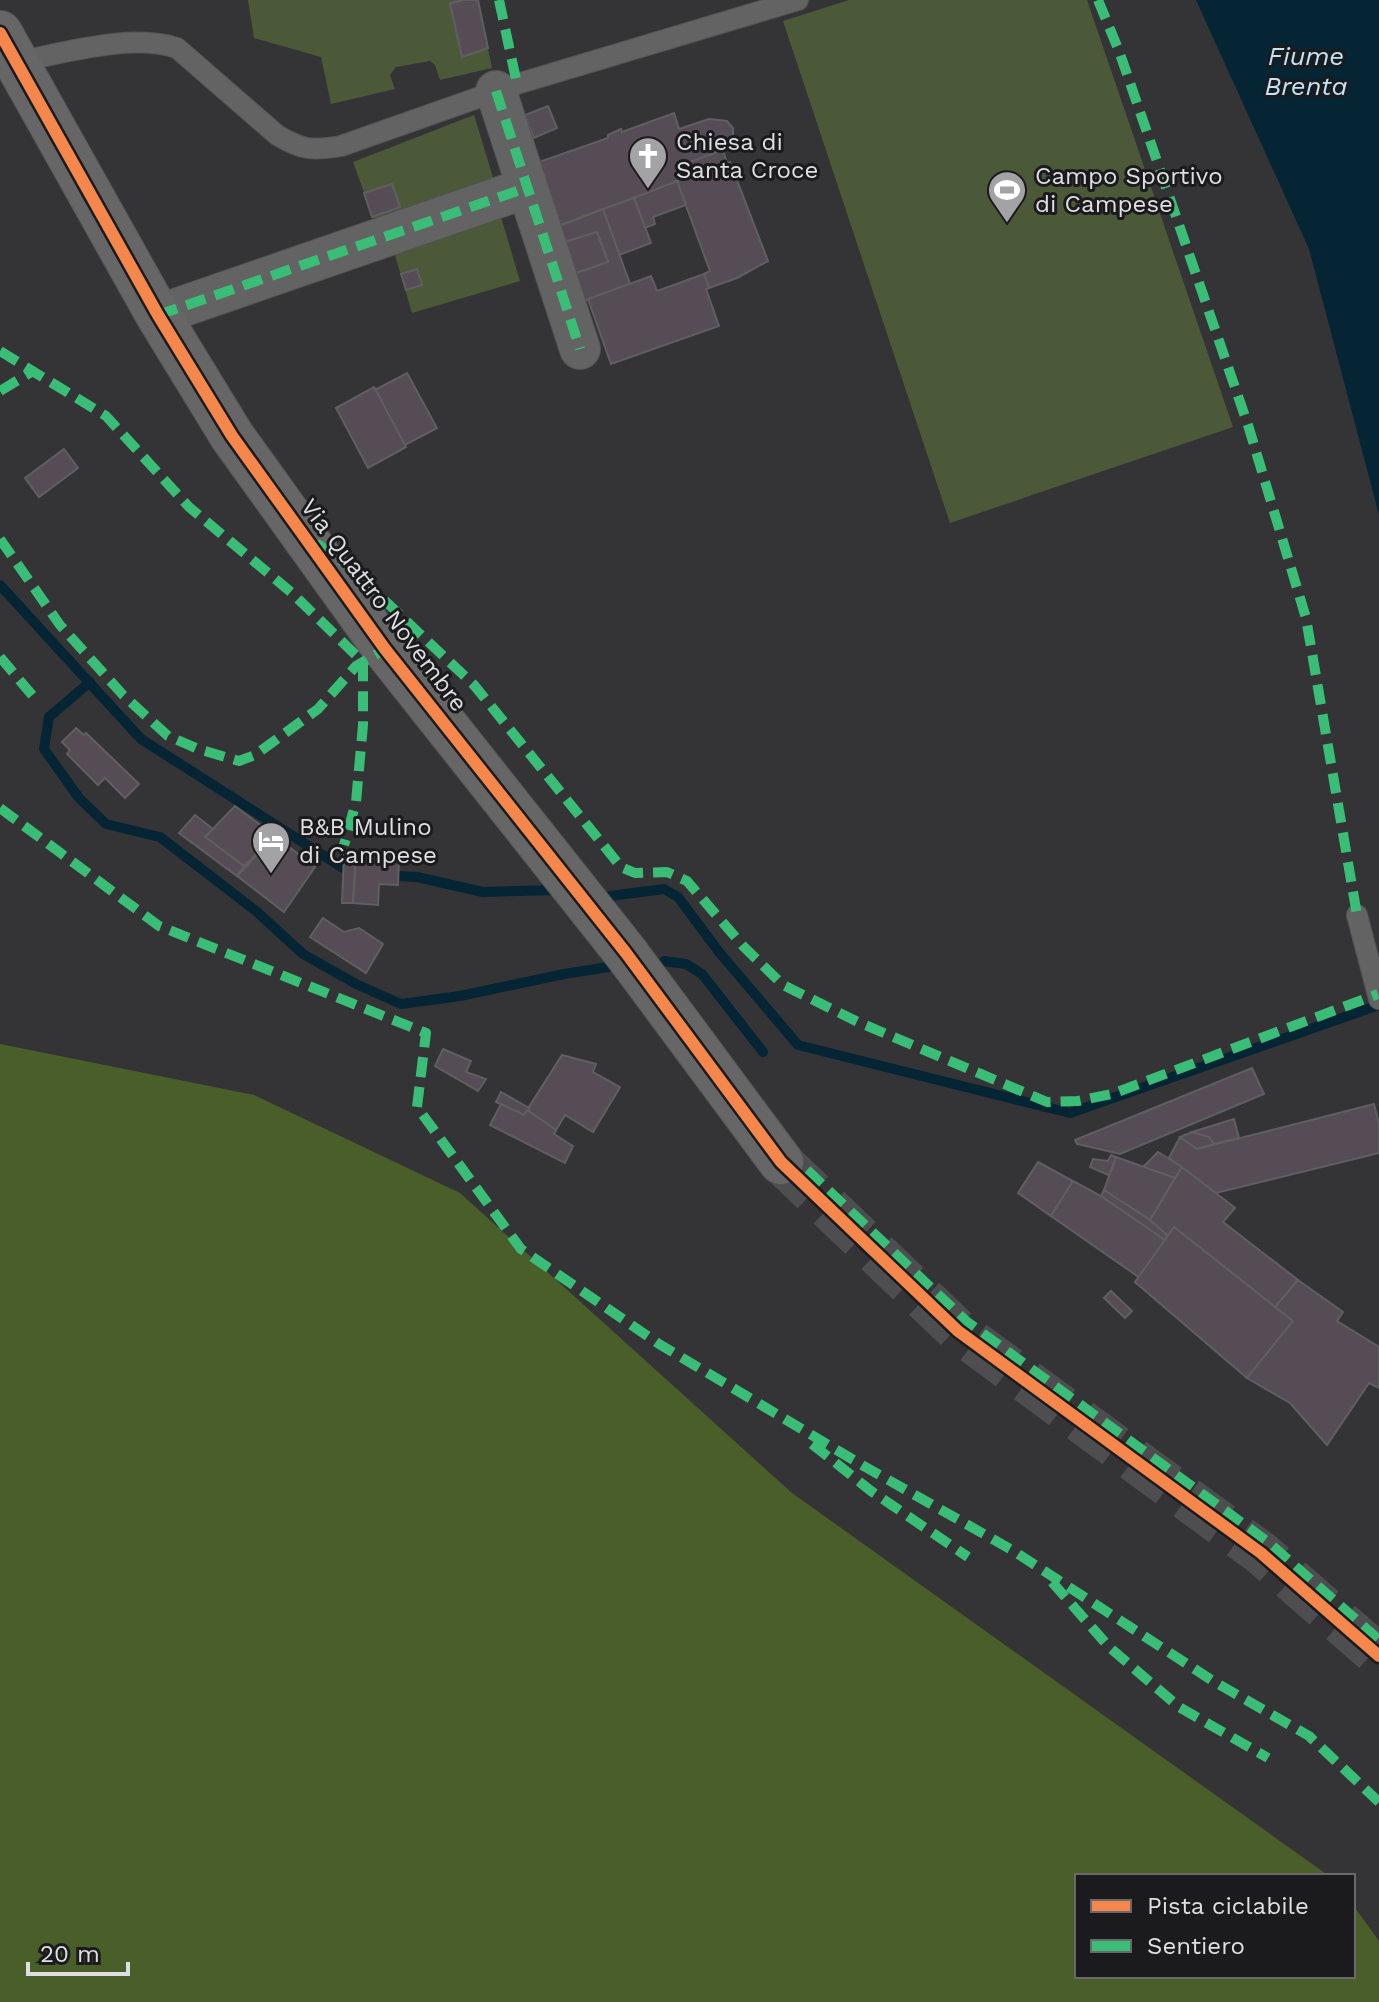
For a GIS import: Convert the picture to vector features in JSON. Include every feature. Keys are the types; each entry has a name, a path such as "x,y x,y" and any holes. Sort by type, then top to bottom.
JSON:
{"street":[{"name":"Via Quattro Novembre","path":"5,44 158,315 232,436 385,649 626,953 781,1162"},
{"path":"496,91 580,349"},
{"path":"158,315 526,188"}],"lane":[{"name":"Via Quattro Novembre","path":"5,44 90,48 156,41 177,48 277,135 312,151 341,146 496,91 798,0"},
{"path":"1357,915 1379,999"}],"green space":[{"path":"248,0 478,0 492,68 440,80 435,65 430,61 396,67 390,75 395,89 331,104 321,57 254,38"},
{"name":"Campo Sportivo di Campese","path":"849,0 1087,0 1233,427 950,523 783,21"},
{"path":"474,115 495,184 376,226 353,162"},
{"path":"498,207 520,281 412,313 392,245"},
{"path":"0,1044 254,1095 460,1193 792,1493 1326,1874 1075,1874 1075,1978 1355,1978 1355,1908 1379,1941 1379,2002 0,2002"}],"water":[{"name":"Fiume Brenta","path":"1196,0 1379,0 1379,515 1309,249"}],"building":[{"path":"478,0 488,48 462,57 450,3"},
{"path":"548,106 557,128 534,138 525,115"},
{"path":"674,113 679,129 709,119 727,121 733,128 733,137 723,150 690,162 695,175 561,225 539,162 608,138 608,135 621,129 622,132"},
{"path":"723,150 768,261 737,278 709,288 704,274 710,271 677,181 695,175 690,162"},
{"path":"677,181 686,205 653,217 655,224 645,228 634,198"},
{"path":"392,184 400,207 372,217 364,193"},
{"path":"634,198 651,243 619,255 603,209"},
{"path":"603,209 630,284 585,301 576,273 608,262 597,232 565,242 559,226"},
{"path":"597,232 608,262 576,273 565,242"},
{"path":"417,269 422,285 406,290 401,274"},
{"path":"704,274 719,326 611,364 588,299 651,276 657,291"},
{"path":"407,373 437,428 405,445 375,390"},
{"path":"374,387 406,447 368,468 336,408"},
{"path":"64,449 78,468 39,497 25,478"},
{"path":"76,728 84,735 86,733 139,784 125,798 105,778 98,785 67,754 70,750 62,742"},
{"path":"235,806 275,836 244,866 205,837"},
{"path":"195,815 213,829 205,837 244,866 237,876 179,833"},
{"path":"275,836 315,867 284,912 237,876"},
{"path":"344,854 356,855 353,903 342,903"},
{"path":"356,855 399,860 398,885 379,884 378,905 353,903"},
{"path":"323,918 344,932 359,928 383,944 366,973 310,937"},
{"path":"443,1049 471,1061 466,1072 486,1079 478,1091 435,1066"},
{"path":"562,1055 596,1064 593,1072 620,1087 593,1132 565,1115 556,1130 527,1110"},
{"path":"1252,1068 1264,1094 1120,1154 1077,1144 1075,1140"},
{"path":"501,1092 529,1108 524,1115 496,1102"},
{"path":"501,1104 524,1115 527,1110 556,1130 554,1134 573,1146 565,1163 490,1125"},
{"path":"1374,1104 1379,1124 1379,1153 1216,1193 1169,1158 1180,1137 1197,1149"},
{"path":"1234,1119 1239,1138 1214,1144 1209,1137 1192,1132"},
{"path":"1192,1132 1209,1137 1214,1144 1197,1149 1180,1137"},
{"path":"1158,1152 1182,1167 1175,1178 1143,1167"},
{"path":"1111,1155 1116,1157 1111,1176 1090,1167 1093,1159 1108,1161"},
{"path":"1116,1157 1175,1178 1150,1220 1104,1190"},
{"path":"1038,1162 1073,1181 1051,1216 1018,1193"},
{"path":"1182,1167 1235,1208 1223,1222 1298,1280 1275,1307 1174,1227 1168,1236 1150,1220"},
{"path":"1073,1181 1101,1196 1165,1240 1140,1278 1051,1216"},
{"path":"1104,1190 1150,1220 1168,1236 1165,1240 1101,1196"},
{"path":"1174,1227 1293,1321 1247,1378 1135,1282"},
{"path":"1298,1280 1343,1312 1337,1321 1379,1347 1379,1388 1369,1383 1327,1445 1290,1403 1247,1378 1293,1321 1275,1307"},
{"path":"1111,1291 1132,1311 1125,1318 1104,1298"}],"waterway":[{"path":"0,585 141,739 343,868"},
{"path":"90,682 49,717 44,749 79,798 106,824 160,837 256,911 303,954 356,984 401,1004 460,996 615,966"},
{"path":"398,876 417,877 483,892 558,890"},
{"path":"610,896 664,889 678,897 719,952 798,1045 1070,1113 1379,1005"},
{"path":"664,961 686,964 702,974 763,1052"}],"tunnel":[{"path":"781,1162 958,1331 1261,1553 1379,1656"}],"marked path":[{"path":"499,0 517,84"},
{"path":"1098,0 1119,51 1248,425 1306,618 1357,915"},
{"path":"496,91 580,349"},
{"path":"158,315 526,188"},
{"path":"0,351 106,416 189,507 292,593 363,662 363,725 356,802 344,845"},
{"path":"0,391 33,371"},
{"path":"0,539 60,625 123,695 168,736 239,761 255,755 318,709 356,666 385,649"},
{"path":"316,543 346,564 474,685 621,867 635,873 667,872 687,881 744,947 783,985 858,1022 1047,1102 1078,1101 1112,1094 1378,994"},
{"path":"0,657 38,702"},
{"path":"0,808 159,926 426,1033 417,1107 521,1249 659,1344 1012,1550 1213,1681 1309,1736 1379,1802"},
{"path":"807,1170 966,1321 1268,1542 1379,1640"},
{"path":"812,1444 871,1491 968,1557"},
{"path":"1052,1582 1109,1647 1179,1707 1268,1758"}],"cycle path":[{"path":"0,33 158,315 232,436 385,649 626,953 781,1162 958,1331 1261,1553 1379,1656"}],"place":[{"name":"Chiesa di Santa Croce","path":"648,190"},
{"name":"Campo Sportivo di Campese","path":"1007,224"},
{"name":"B&B Mulino di Campese","path":"271,875"}]}
